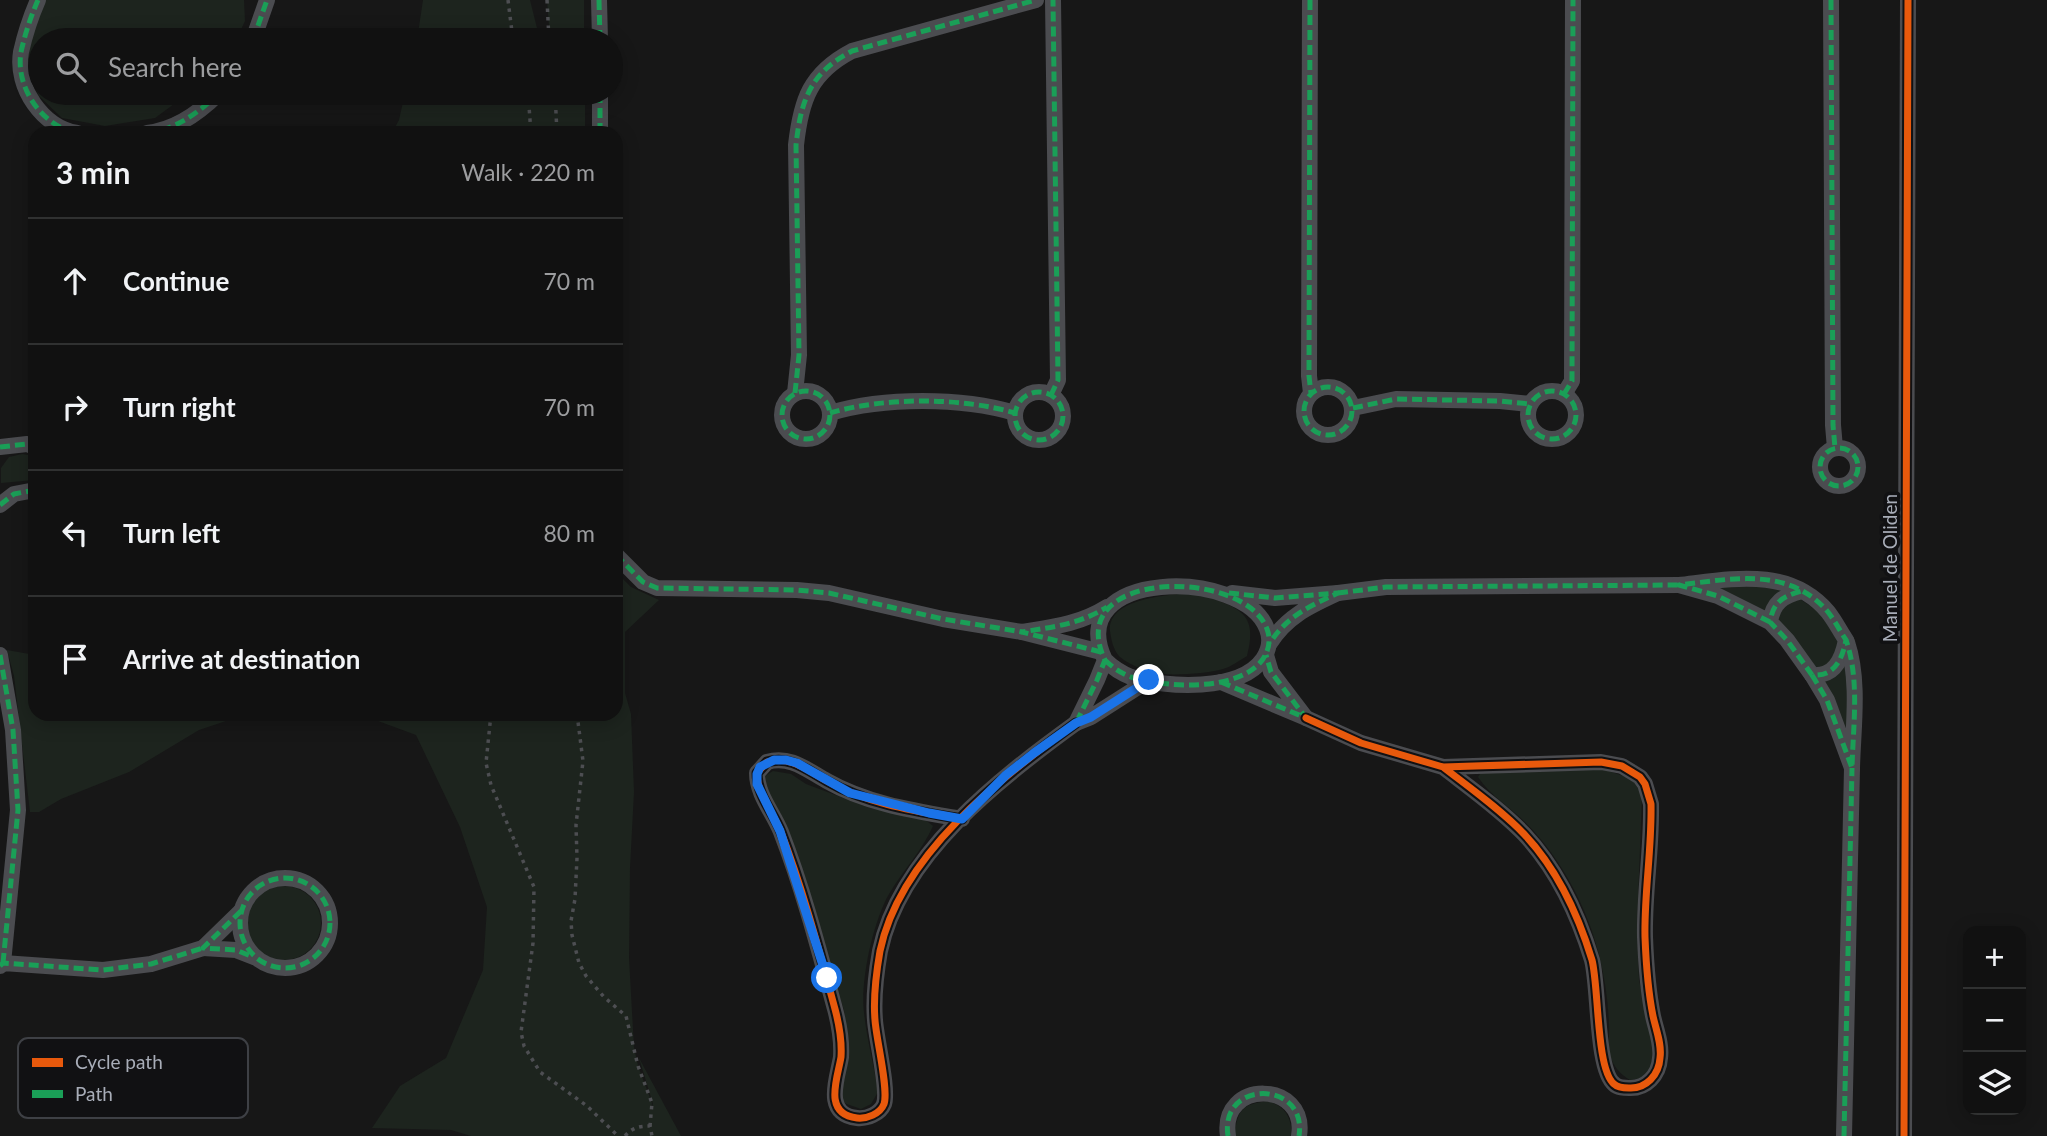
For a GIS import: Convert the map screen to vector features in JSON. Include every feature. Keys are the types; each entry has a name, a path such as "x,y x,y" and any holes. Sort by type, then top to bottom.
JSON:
{"street":[{"path":"29,28 38,0"},
{"path":"257,28 267,0"},
{"path":"599,0 600,28"},
{"path":"795,393 799,355 796,145 804,101 816,78 833,61 852,51 1036,0"},
{"path":"1051,395 1058,380 1053,0"},
{"path":"1310,0 1311,393"},
{"path":"1564,394 1572,381 1573,0"},
{"path":"1831,0 1832,411 1835,449"},
{"name":"Manuel de Oliden","path":"1904,1136 1908,0"},
{"path":"28,32 21,54 21,71 28,87"},
{"path":"35,105 49,122 57,126"},
{"path":"170,126 180,123 207,105"},
{"path":"600,105 600,126"},
{"path":"1333,387 1346,395 1353,408 1343,429 1328,435 1313,429 1304,416 1311,393 1333,387"},
{"path":"810,391 818,394 828,405 830,413 826,428 806,439 798,438 785,427 782,412 784,404 795,393 810,391"},
{"path":"1557,391 1564,394 1574,406 1575,421 1567,434 1560,438 1544,438 1531,428 1528,420 1530,404 1542,393 1557,391"},
{"path":"1036,392 1051,395 1061,407 1062,422 1054,435 1047,439 1031,439 1018,429 1015,413 1017,405 1028,394 1036,392"},
{"path":"1353,408 1396,399 1530,404"},
{"path":"830,413 874,403 964,402 993,406 1015,413"},
{"path":"0,447 28,444"},
{"path":"0,505 14,494 28,491"},
{"path":"623,562 643,582 657,588 829,593 943,619 1022,632 1103,656"},
{"path":"1022,632 1069,625 1091,617 1116,600 1141,591 1183,587 1275,598 1386,587 1679,585 1753,577 1773,580 1802,591 1828,612 1846,640 1851,654 1854,692 1844,1136"},
{"path":"1679,585 1718,596 1770,622 1787,640 1827,700 1852,768"},
{"path":"1220,591 1238,600 1263,619 1268,631 1271,672 1306,718"},
{"path":"1770,622 1771,612 1777,602 1785,595 1802,591"},
{"path":"1107,607 1097,632 1103,656 1114,669 1132,677 1189,684 1221,682 1242,675 1259,664 1280,627 1294,615 1338,593"},
{"path":"1812,675 1822,676 1839,663 1846,640"},
{"path":"0,655 13,730 18,810 1,965 103,971 151,964 203,948 236,950 268,966 283,969 299,967 313,960 324,949 330,934 331,918 326,903 317,891 304,882 289,878 273,879 259,886 247,897 239,923 241,936 254,957"},
{"path":"1076,723 1097,680 1103,656"},
{"path":"962,819 850,793 797,763 786,760 767,762 757,774 757,784 780,831 838,1022 841,1057 833,1088 836,1100 839,1107 856,1118 867,1118 877,1113 886,1094 877,1047 874,991 888,920 913,874 931,850 962,819 1006,775 1076,723 1091,717 1149,680"},
{"path":"1221,682 1361,743 1443,767 1601,762 1632,770 1645,783 1651,804 1645,935 1653,1015 1660,1042 1660,1059 1651,1080 1634,1089 1622,1088 1614,1084 1608,1075 1603,1058 1593,964 1574,911 1550,867 1524,834 1443,767"},
{"path":"203,948 241,911"},
{"path":"1227,1136 1229,1116 1236,1105 1245,1097 1270,1093 1291,1105 1298,1116 1299,1136"}],"path":[{"path":"508,0 512,28"},
{"path":"547,0 549,28"},
{"path":"529,105 530,126"},
{"path":"556,105 557,126"},
{"path":"490,721 486,763 491,785 534,887 533,943 521,1031 524,1046 540,1072 587,1106 618,1136"},
{"path":"578,721 583,761 576,825 575,899 571,921 575,953 586,976 604,997 626,1016 638,1066 652,1103 650,1126 653,1136"},
{"path":"625,1136 633,1128 650,1126"}],"shaded area":[{"path":"42,0 244,0 245,21 242,28 31,28"},
{"path":"423,0 530,0 537,28 419,28"},
{"path":"547,0 584,0 584,28 549,28"},
{"path":"28,36 28,70 21,54"},
{"path":"48,105 173,105 155,118 105,126 62,118"},
{"path":"402,105 585,105 585,126 396,126"},
{"path":"28,455 28,481 1,483 1,468 9,457"},
{"path":"623,579 631,587 659,600 625,632 625,693 631,714 634,792 629,958 634,1047 638,1066 652,1103 651,1110 653,1104 639,1058 681,1136 471,1136 451,1130 372,1128 400,1086 446,1058 483,970 487,907 460,827 416,735 378,721 623,721"},
{"path":"1722,586 1782,589 1765,612 1713,590"},
{"path":"1196,593 1232,607 1247,619 1250,640 1247,656 1223,669 1160,674 1149,672 1119,656 1110,631 1112,620 1119,611 1130,604 1158,596"},
{"path":"1797,597 1819,612 1840,644 1838,653 1824,668 1815,667 1776,621 1782,605"},
{"path":"7,650 28,654 28,721 226,721 199,730 129,772 61,799 39,812 30,812 14,676"},
{"path":"1844,660 1848,687 1847,739 1822,679"},
{"path":"1602,769 1633,779 1642,795 1637,927 1639,980 1652,1042 1653,1065 1643,1078 1630,1080 1613,1064 1610,1056 1603,972 1581,903 1563,869 1540,839 1522,819 1489,791 1478,777 1482,771"},
{"path":"773,771 791,774 806,784 870,808 923,818 933,826 889,894 873,936 863,1000 878,1092 871,1104 861,1109 844,1103 840,1092 848,1042 844,1010 782,816 768,795 765,776"},
{"path":"284,886 305,892 315,902 321,923 315,944 305,954 284,960 263,954 253,944 247,923 253,902 263,892"},
{"path":"1269,1101 1287,1114 1292,1136 1234,1136 1237,1120 1243,1109"}],"marked path":[{"path":"28,94 22,79 21,52 38,0"},
{"path":"257,28 267,0"},
{"path":"599,0 600,28"},
{"path":"795,393 799,355 796,145 801,114 810,89 826,69 852,51 1036,0"},
{"path":"1051,395 1058,380 1053,0"},
{"path":"1310,0 1311,393"},
{"path":"1564,394 1572,381 1573,0"},
{"path":"1831,0 1835,448"},
{"path":"35,105 59,126"},
{"path":"171,126 206,105"},
{"path":"600,105 600,126"},
{"path":"1328,387 1345,394 1352,411 1345,428 1328,435 1311,428 1304,411 1311,394 1328,387"},
{"path":"806,391 823,398 830,415 823,432 806,439 789,432 782,415 789,398 806,391"},
{"path":"1552,391 1569,398 1576,415 1569,432 1552,439 1535,432 1528,415 1535,398 1552,391"},
{"path":"1039,392 1056,399 1063,416 1056,433 1039,440 1022,433 1015,416 1022,399 1039,392"},
{"path":"1353,408 1396,399 1530,404"},
{"path":"830,413 874,404 922,401 971,404 1015,413"},
{"path":"0,447 28,444"},
{"path":"1839,448 1852,454 1858,467 1852,480 1839,486 1826,480 1820,467 1826,454 1839,448"},
{"path":"0,505 14,494 28,491"},
{"path":"623,562 643,582 657,588 829,593 943,619 1022,632"},
{"path":"1770,622 1718,596 1679,585 1758,579 1796,588 1813,597 1828,612 1846,640 1836,666 1820,675 1812,675 1787,640 1770,622 1780,601 1789,595 1795,593 1802,591"},
{"path":"1338,593 1386,587 1679,585"},
{"path":"1105,660 1124,674 1146,681 1163,683 1182,685 1220,682 1252,670 1263,659 1269,644 1267,629 1252,609 1226,595 1194,588 1161,587 1131,594 1109,608 1098,630 1105,660 1076,723 1091,717 1149,680"},
{"path":"1229,593 1275,598 1338,593 1292,619 1270,643"},
{"path":"1101,652 1022,632 1076,621 1107,607"},
{"path":"1812,675 1827,700 1852,768 1854,687 1846,640"},
{"path":"0,655 13,730 18,810 3,963"},
{"path":"1221,682 1306,718 1271,672 1266,655"},
{"path":"1844,1136 1852,768"},
{"path":"276,878 294,878 310,885 323,898 330,914 330,923 330,932 323,948 310,961 294,968 276,968 260,961 247,948 240,932 240,914 247,898 260,885 276,878"},
{"path":"241,911 203,948 236,950 253,957"},
{"path":"0,966 3,963 103,970 151,964 203,948"},
{"path":"1228,1136 1229,1117 1237,1104 1249,1096 1264,1094 1278,1096 1290,1104 1298,1118 1299,1136"}],"cycle path":[{"path":"1904,1136 1908,0"},
{"path":"1306,718 1361,743 1443,767 1601,762 1622,766 1640,777 1651,804 1645,937 1650,997 1660,1053 1657,1070 1646,1083 1635,1088 1621,1088 1614,1084 1608,1075 1601,1045 1592,960 1573,909 1547,862 1515,825 1443,767"},
{"path":"962,819 945,816 927,813 892,806 858,796 805,768 783,760 767,762 757,773 760,789 781,832 796,875 835,1009 841,1051 835,1094 839,1110 846,1115 869,1117 880,1111 884,1104 884,1076 875,1020 876,977 880,951 891,916 908,883 931,851 957,822 986,794 1076,723"}],"route":[{"path":"827,978 780,831 757,784 760,767 774,760 786,760 797,763 850,793 962,819 1006,775 1034,753 1076,723 1091,717 1149,680"}]}
